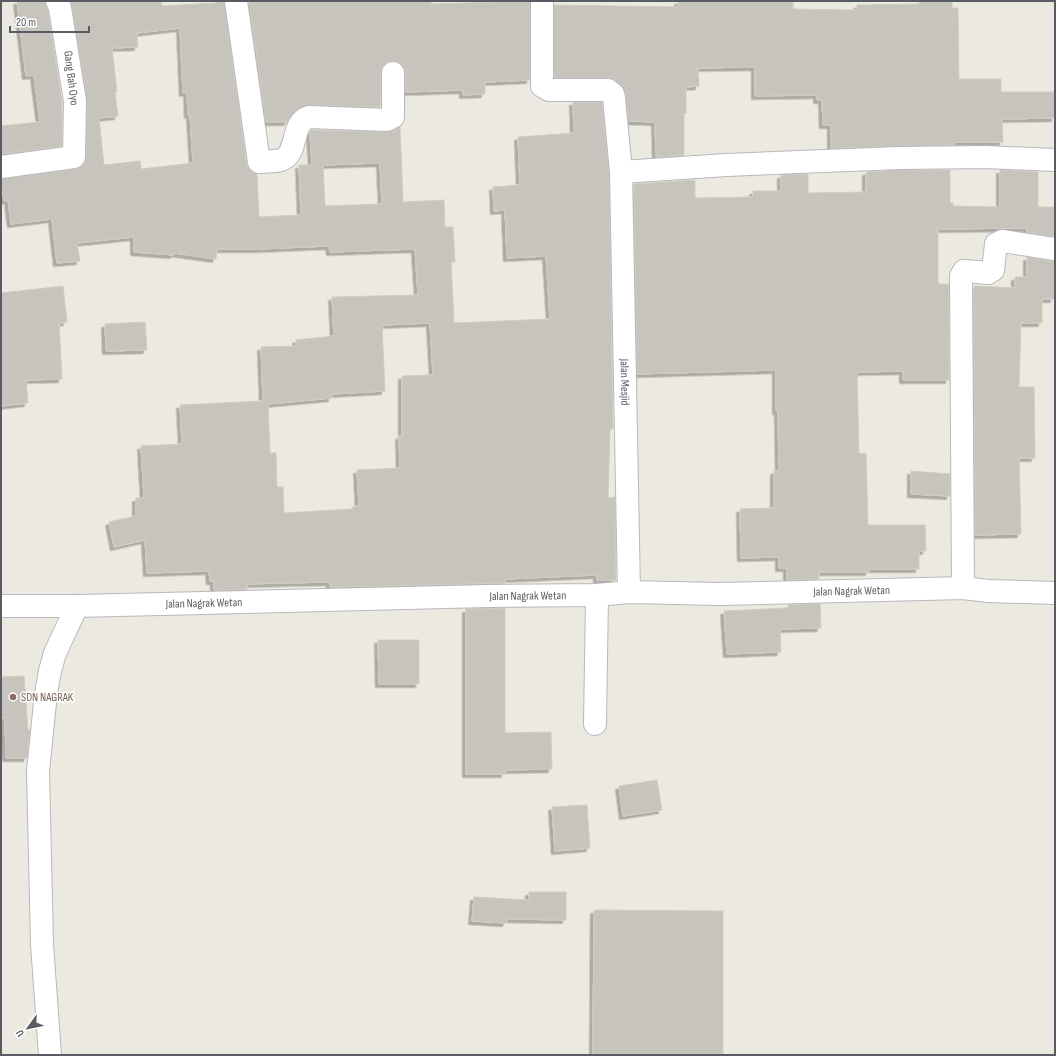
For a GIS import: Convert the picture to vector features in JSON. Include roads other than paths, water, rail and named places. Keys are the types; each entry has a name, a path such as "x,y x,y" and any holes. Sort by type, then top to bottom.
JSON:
{"street":[{"name":"Gang Bah Oyo","path":"1,167 74,157 75,101 60,8 57,1"},
{"path":"236,1 259,162 281,160 285,158 293,146 301,122 309,117 390,120 392,117 393,73"},
{"name":"Jalan Mesjid","path":"542,1 542,86 549,90 608,90 614,98 621,172 629,592"},
{"path":"621,172 734,165 899,158 985,157 1055,160"},
{"path":"963,588 961,276 964,271 992,272 996,244 1002,241 1055,249"},
{"name":"Jalan Nagrak Wetan","path":"1,606 77,606 480,596 597,595 629,592 719,594 963,588 989,591 1055,593"},
{"path":"595,724 597,595"},
{"path":"50,1055 42,944 38,771 46,693 50,671 55,653 77,606"}],"place":[{"name":"SDN NAGRAK","path":"13,697"}]}
